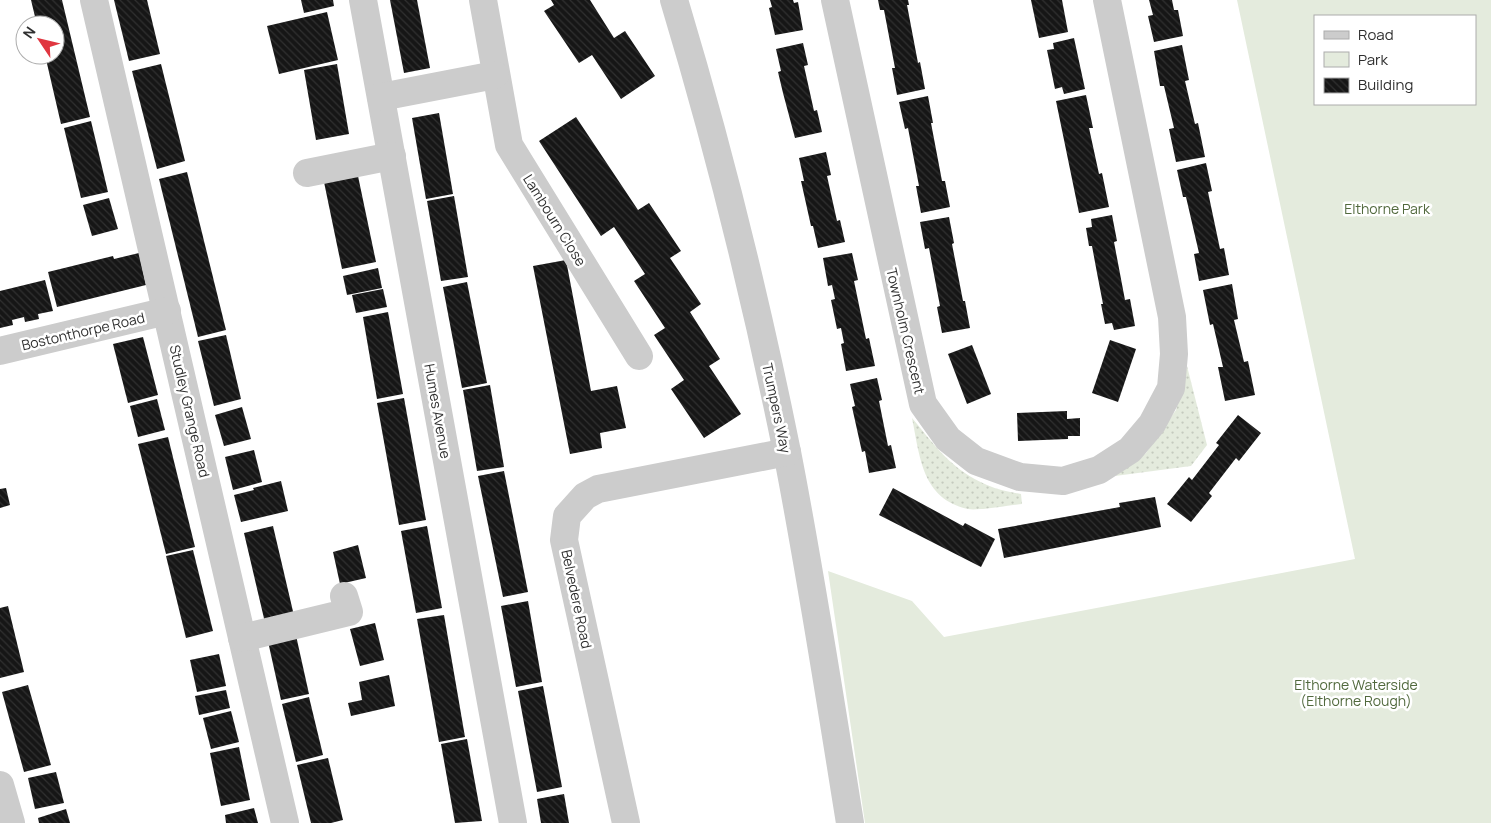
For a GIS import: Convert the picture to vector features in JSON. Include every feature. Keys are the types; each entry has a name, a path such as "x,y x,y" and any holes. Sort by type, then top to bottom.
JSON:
{"street":[{"name":"Studley Grange Road","path":"94,0 167,311 251,642 285,823"},
{"name":"Humes Avenue","path":"363,0 513,823"},
{"name":"Lambourn Close","path":"483,0 495,76 509,145 639,356"},
{"name":"Trumpers Way","path":"674,0 705,103 749,274 787,452 814,602 850,823"},
{"name":"Townholm Crescent","path":"835,0 923,404 948,440 976,461 1020,478 1063,481 1099,470 1130,450 1152,424 1171,388 1174,354 1172,317 1107,0"},
{"path":"381,97 495,76"},
{"path":"307,173 392,156"},
{"name":"Bostonthorpe Road","path":"0,351 167,311"},
{"name":"Belvedere Road","path":"626,823 564,540 567,516 585,496 598,489 787,452"},
{"path":"251,642 349,612 344,596"},
{"path":"0,785 11,823"}],"green space":[{"name":"Elthorne Waterside (Elthorne Rough)","path":"1237,0 1491,0 1491,823 865,823 828,571 912,601 944,637 1355,559"},
{"path":"1187,366 1207,445 1191,466 1115,476 1146,453 1176,410"},
{"path":"912,418 954,465 987,485 1000,490 1021,494 1022,504 986,509 968,509 953,504 941,496 932,486 921,461"}],"building":[{"path":"31,0 62,0 90,117 61,124 47,65 65,65 65,15 35,15"},
{"path":"114,0 147,0 160,54 129,61"},
{"path":"301,0 333,0 334,6 304,13"},
{"path":"390,0 417,0 430,68 404,73"},
{"path":"551,0 590,0 614,38 625,31 655,76 621,99 592,55 579,63 544,11 554,5"},
{"path":"770,0 793,0 794,3 798,2 803,30 775,35 769,8 772,7"},
{"path":"878,0 908,0 909,5 907,5 918,63 920,62 925,89 897,95 892,68 895,68 884,10 880,10"},
{"path":"1031,0 1062,0 1068,32 1039,38"},
{"path":"1149,0 1172,0 1174,10 1178,10 1183,36 1154,42 1148,16 1153,15"},
{"path":"327,12 338,60 279,74 267,26"},
{"path":"1074,38 1085,89 1064,94 1062,87 1055,89 1047,50 1054,49 1053,43"},
{"path":"803,43 808,65 804,66 814,111 817,110 822,132 795,138 778,72 781,71 776,49"},
{"path":"1182,45 1189,80 1185,81 1195,124 1198,123 1205,157 1176,162 1169,129 1174,128 1164,86 1160,86 1154,51"},
{"path":"161,64 185,161 157,169 132,71"},
{"path":"337,64 349,134 316,140 304,70"},
{"path":"1086,95 1093,128 1089,128 1099,174 1102,173 1109,207 1079,213 1056,101"},
{"path":"928,96 942,181 945,181 950,207 921,213 916,186 919,186 908,128 905,129 899,102"},
{"path":"439,113 453,194 426,199 412,118"},
{"path":"576,117 638,210 649,203 681,251 670,258 701,304 690,312 720,359 709,366 741,414 704,438 671,389 684,380 654,335 665,328 634,281 645,274 614,227 601,236 539,141"},
{"path":"91,121 108,192 81,198 64,128"},
{"path":"826,152 831,175 827,176 837,221 840,220 845,242 818,248 801,181 804,181 799,158"},
{"path":"1206,163 1212,191 1208,192 1220,249 1224,248 1229,275 1199,281 1194,254 1199,253 1186,197 1183,197 1177,170"},
{"path":"187,172 226,330 198,337 159,179"},
{"path":"358,176 376,262 342,269 324,182"},
{"path":"454,196 468,277 441,281 427,201"},
{"path":"109,198 118,229 92,236 83,205"},
{"path":"1112,215 1117,241 1114,242 1125,300 1130,299 1135,326 1114,330 1112,323 1105,324 1092,246 1089,246 1086,228 1092,227 1091,219"},
{"path":"949,217 954,243 952,244 970,328 942,333 937,307 940,306 929,248 925,249 920,222"},
{"path":"139,253 146,285 57,307 48,272 113,256 114,259"},
{"path":"852,253 858,280 854,281 866,339 869,338 875,366 846,371 841,344 844,343 841,328 837,329 831,300 835,299 832,285 828,286 823,258"},
{"path":"566,260 591,391 617,386 626,428 600,433 602,448 570,454 533,266"},
{"path":"378,268 382,288 347,295 343,276"},
{"path":"45,280 53,311 38,314 39,319 25,322 24,317 12,320 13,325 0,328 0,291"},
{"path":"467,282 487,383 462,388 443,287"},
{"path":"1232,284 1238,319 1234,320 1244,362 1248,361 1255,395 1225,401 1218,367 1223,367 1213,324 1210,325 1203,290"},
{"path":"383,289 387,307 356,313 352,295"},
{"path":"388,312 403,394 377,399 363,317"},
{"path":"226,335 241,399 214,406 198,341"},
{"path":"143,337 158,395 128,403 113,344"},
{"path":"1110,340 1136,349 1118,402 1092,393"},
{"path":"972,345 991,394 967,404 948,354"},
{"path":"877,378 882,400 879,401 888,446 891,445 896,468 869,473 865,451 862,452 852,407 855,406 850,384"},
{"path":"490,385 504,467 477,471 463,390"},
{"path":"404,398 426,520 399,525 377,403"},
{"path":"157,399 165,430 138,437 130,406"},
{"path":"242,407 251,439 224,446 215,415"},
{"path":"1067,411 1067,419 1080,418 1080,436 1068,436 1068,439 1018,441 1017,413"},
{"path":"1238,415 1261,433 1239,461 1236,458 1209,493 1212,496 1191,522 1167,504 1189,477 1192,480 1219,445 1216,443"},
{"path":"168,437 195,547 166,554 138,444"},
{"path":"254,450 262,482 233,490 225,457"},
{"path":"504,471 528,592 503,597 478,476"},
{"path":"281,481 288,511 241,522 234,495"},
{"path":"6,488 10,505 0,508 0,489"},
{"path":"893,488 963,526 965,523 995,539 981,567 879,515"},
{"path":"1155,497 1161,527 1004,558 998,529 1120,507 1119,503"},
{"path":"273,526 295,620 266,627 244,533"},
{"path":"427,526 442,608 416,613 401,531"},
{"path":"358,545 366,578 340,584 333,552"},
{"path":"193,550 213,631 186,638 166,556"},
{"path":"528,601 542,682 516,687 501,606"},
{"path":"8,606 24,672 0,678 0,608"},
{"path":"444,615 465,737 439,742 417,619"},
{"path":"375,623 384,660 360,666 350,629"},
{"path":"295,631 309,694 281,700 267,637"},
{"path":"219,654 226,686 197,692 190,660"},
{"path":"389,675 395,706 351,716 348,703 362,700 359,682"},
{"path":"28,685 51,765 24,772 2,692"},
{"path":"543,686 562,787 537,792 518,691"},
{"path":"226,690 230,708 199,715 195,696"},
{"path":"309,697 323,755 296,762 282,704"},
{"path":"231,711 239,742 211,749 203,718"},
{"path":"467,739 482,821 455,823 441,744"},
{"path":"239,747 250,800 221,806 210,753"},
{"path":"328,758 343,820 331,823 311,823 297,765"},
{"path":"56,772 64,803 35,809 28,778"},
{"path":"564,794 569,823 541,823 537,799"},
{"path":"254,808 258,823 226,823 225,815"},
{"path":"66,809 70,823 39,823 38,818"}],"park label":[{"name":"Elthorne Park","path":"1387,208"}]}
